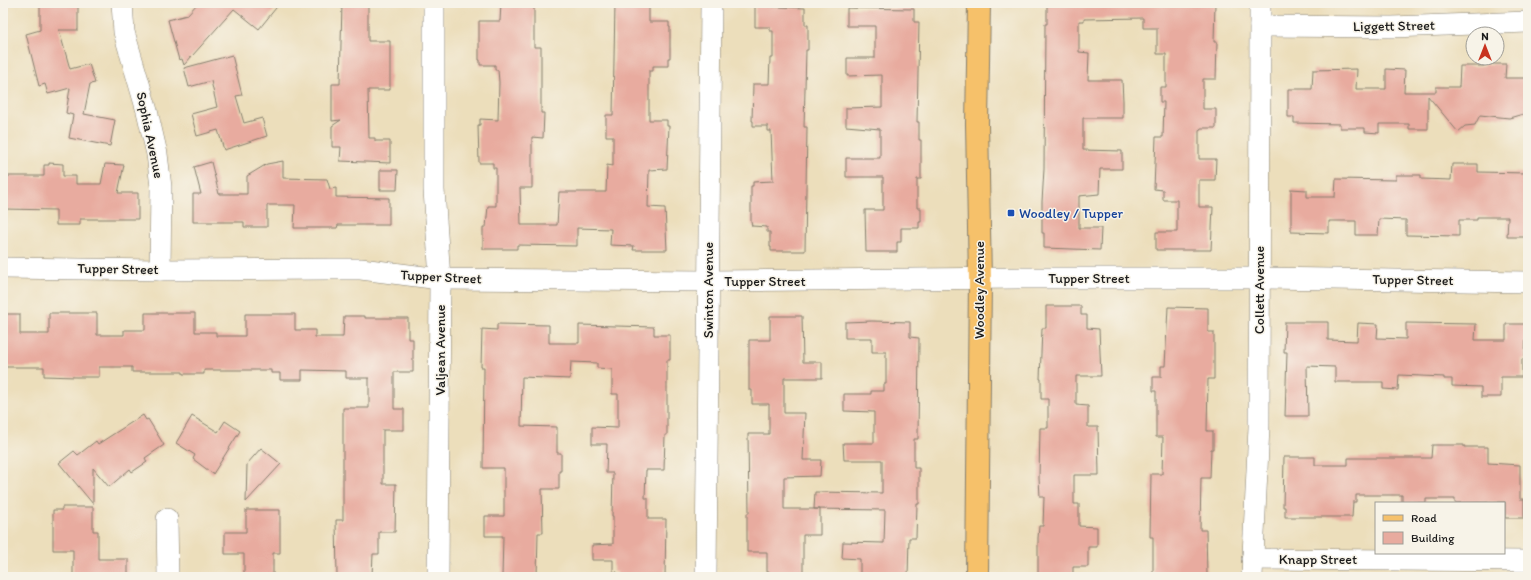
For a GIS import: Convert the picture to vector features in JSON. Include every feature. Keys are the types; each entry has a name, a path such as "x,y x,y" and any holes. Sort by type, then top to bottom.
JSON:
{"main road":[{"name":"Woodley Avenue","path":"977,577 980,279 978,124 979,3"}],"street":[{"name":"Sophia Avenue","path":"122,3 124,32 147,111 157,154 160,187 160,270"},
{"name":"Valjean Avenue","path":"434,3 434,190 440,279 438,577"},
{"name":"Swinton Avenue","path":"706,577 711,3"},
{"name":"Collett Avenue","path":"1252,568 1259,427 1260,3"},
{"name":"Liggett Street","path":"1260,26 1392,27 1528,22"},
{"name":"Tupper Street","path":"3,268 160,270 353,269 440,279 708,281 1259,278 1528,282"},
{"path":"167,519 168,577"},
{"name":"Knapp Street","path":"1252,568 1528,561"}],"building":[{"path":"40,3 78,3 78,30 59,30 70,69 89,64 95,83 90,84 84,114 115,120 110,146 69,138 73,115 66,113 70,88 48,94 45,84 39,86 26,34 40,30"},
{"path":"198,3 280,3 259,29 234,9 184,65 182,59 179,60 168,20 187,15"},
{"path":"342,3 368,3 368,41 390,41 390,90 368,90 369,138 375,138 375,141 390,141 390,163 340,161 341,147 332,147 332,126 341,120 332,121 332,84 340,84"},
{"path":"501,3 534,3 534,47 541,47 541,113 544,113 543,138 532,137 532,188 520,188 521,225 557,225 559,192 606,192 607,165 613,166 613,136 606,136 606,115 613,115 615,3 649,3 649,22 669,22 670,58 668,58 668,66 653,66 653,71 649,71 649,120 667,120 667,126 669,126 667,169 649,170 648,207 665,208 667,250 633,250 634,246 610,245 611,229 577,228 577,246 517,245 517,249 483,249 483,227 486,227 488,206 496,206 496,168 493,168 493,163 479,163 478,125 480,125 480,119 498,120 499,82 498,70 495,70 495,65 480,65 479,21 500,21"},
{"path":"1047,3 1215,3 1214,42 1217,42 1216,79 1203,79 1203,109 1216,109 1216,128 1201,128 1199,131 1199,159 1216,159 1215,180 1199,180 1199,207 1213,207 1211,250 1156,250 1156,232 1177,232 1177,200 1163,200 1163,190 1154,189 1156,137 1163,137 1164,102 1160,102 1160,87 1166,87 1166,54 1157,54 1157,28 1143,28 1143,18 1084,19 1084,21 1079,21 1079,52 1089,53 1088,80 1122,80 1123,101 1123,118 1083,118 1083,150 1122,151 1122,169 1100,169 1099,194 1079,196 1079,228 1101,228 1100,250 1044,248 1044,233 1042,233 1042,202 1044,169 1045,24 1047,24"},
{"path":"755,6 805,8 805,25 808,25 808,50 806,50 804,127 807,127 805,251 771,251 770,232 767,232 767,227 752,226 751,222 751,186 753,186 753,182 773,181 771,131 768,131 768,126 753,126 752,121 753,84 769,84 770,58 773,58 773,31 770,31 770,27 755,27"},
{"path":"847,8 914,9 914,22 919,22 917,122 919,122 919,140 921,140 921,179 917,179 917,208 921,208 921,222 919,222 919,228 901,228 901,242 897,242 897,252 866,252 865,210 883,210 883,177 846,177 846,158 880,158 880,129 846,126 846,108 882,107 882,75 847,76 847,58 875,58 875,26 847,26"},
{"path":"232,55 242,95 236,96 244,123 262,118 267,136 224,150 218,130 197,136 191,114 217,107 211,81 189,87 184,68"},
{"path":"1506,64 1505,78 1528,78 1527,113 1509,118 1480,115 1475,125 1465,126 1458,132 1428,96 1428,129 1409,129 1409,124 1379,124 1379,133 1365,132 1365,128 1340,128 1340,124 1294,123 1294,117 1288,117 1288,89 1312,89 1313,70 1357,69 1356,89 1386,89 1386,69 1405,70 1404,92 1436,92 1436,87 1459,87 1460,66 1505,66"},
{"path":"283,161 283,178 327,179 330,189 336,188 336,197 389,198 389,225 338,225 337,228 294,228 295,205 267,205 267,227 244,227 244,222 193,222 193,194 201,194 194,167 211,162 219,194 247,194 247,176 267,164"},
{"path":"49,163 63,164 63,176 76,176 76,184 101,184 105,164 124,165 118,193 138,193 138,219 80,219 80,225 56,225 56,210 3,209 3,176 44,176 44,165 49,165"},
{"path":"1452,164 1478,164 1478,172 1527,173 1526,237 1507,237 1508,217 1477,217 1477,220 1459,220 1459,236 1406,235 1406,220 1379,219 1378,235 1356,235 1356,221 1329,221 1329,233 1291,232 1291,189 1307,190 1307,197 1335,197 1336,179 1396,180 1396,175 1421,175 1421,179 1451,180"},
{"path":"380,170 398,170 397,190 380,190"},
{"path":"1046,306 1081,306 1081,315 1087,315 1087,328 1099,329 1101,376 1076,376 1076,405 1088,406 1088,427 1098,427 1099,475 1074,475 1074,504 1079,504 1079,526 1097,527 1097,547 1088,547 1088,567 1073,567 1073,576 1069,577 1038,577 1038,538 1039,526 1043,526 1044,497 1040,497 1040,428 1048,428 1048,399 1041,399 1040,379 1042,328 1046,328"},
{"path":"1168,307 1208,308 1208,332 1214,332 1214,379 1208,379 1207,431 1213,431 1213,449 1211,449 1210,478 1201,478 1200,530 1206,530 1207,575 1191,575 1191,577 1153,577 1153,537 1150,537 1151,474 1162,474 1163,437 1156,437 1156,391 1153,391 1153,377 1161,377 1161,366 1165,366"},
{"path":"49,313 97,313 97,335 124,335 124,330 145,330 145,313 195,313 195,332 216,332 216,336 245,336 245,314 295,314 295,330 315,330 315,337 343,337 344,316 365,316 365,318 408,318 408,339 413,339 413,372 394,372 394,409 404,409 404,430 383,430 383,484 396,484 395,532 379,532 379,554 373,554 372,575 337,577 336,520 343,520 343,408 369,408 369,378 346,378 346,371 302,370 302,380 280,380 280,373 271,373 271,370 204,370 204,374 183,374 183,372 132,372 132,367 99,367 99,377 76,377 44,376 44,367 3,367 4,314 20,314 20,334 49,334"},
{"path":"770,316 802,316 803,362 822,362 822,378 784,378 784,413 805,413 803,460 821,460 820,476 784,477 784,509 820,509 820,535 803,535 803,577 770,577 770,572 767,572 767,552 747,552 747,513 749,513 748,434 769,434 769,404 752,404 752,390 749,390 749,340 770,340"},
{"path":"845,322 910,322 910,337 919,338 918,439 914,439 914,468 919,468 919,504 917,504 916,538 909,538 908,577 860,577 860,559 842,558 843,542 884,543 885,510 814,509 815,492 882,493 882,460 844,460 843,443 874,443 874,412 844,411 844,394 871,394 871,391 884,391 884,384 886,384 886,352 872,352 872,338 845,338"},
{"path":"1285,322 1328,322 1328,340 1357,341 1358,323 1378,324 1377,338 1406,339 1406,323 1476,324 1475,340 1506,340 1506,324 1526,324 1525,359 1522,359 1522,377 1501,377 1501,397 1481,397 1481,387 1452,386 1452,379 1444,379 1444,377 1399,375 1398,390 1383,389 1383,382 1335,382 1335,367 1307,366 1308,416 1285,416 1287,352 1284,352"},
{"path":"497,324 549,325 549,343 579,343 579,325 654,327 654,335 670,335 670,360 667,360 667,435 665,435 664,470 646,470 645,498 648,498 648,519 666,519 665,577 617,577 617,572 613,572 613,560 592,560 592,545 613,544 613,473 606,473 607,444 592,444 592,427 618,428 618,394 612,394 612,369 597,368 597,363 571,362 570,379 522,377 521,426 557,427 557,453 561,453 561,471 559,471 559,489 542,489 543,533 538,533 537,577 502,577 503,536 485,536 485,516 504,516 504,468 483,468 484,367 481,367 482,329 497,330"},
{"path":"143,415 146,420 148,419 164,445 145,458 147,462 132,472 130,469 109,487 93,468 93,504 59,463 74,451 78,455 96,441 98,444"},
{"path":"192,416 218,432 225,421 240,431 213,474 193,459 195,455 176,443"},
{"path":"1432,445 1464,445 1464,447 1488,447 1488,463 1520,465 1520,499 1524,499 1524,518 1505,518 1505,502 1455,502 1455,499 1426,499 1426,502 1402,502 1402,495 1356,495 1356,502 1353,502 1352,517 1285,517 1285,507 1283,507 1284,457 1315,457 1315,465 1348,465 1348,458 1431,458"},
{"path":"261,448 281,464 246,502 247,464"},
{"path":"62,507 93,507 93,531 98,531 98,559 128,559 128,577 73,577 73,550 53,550 53,510 62,510"},
{"path":"246,510 280,510 280,553 273,553 273,577 244,577 244,554 225,554 225,532 246,532"}],"place":[{"name":"Woodley / Tupper","path":"1011,213"}]}
